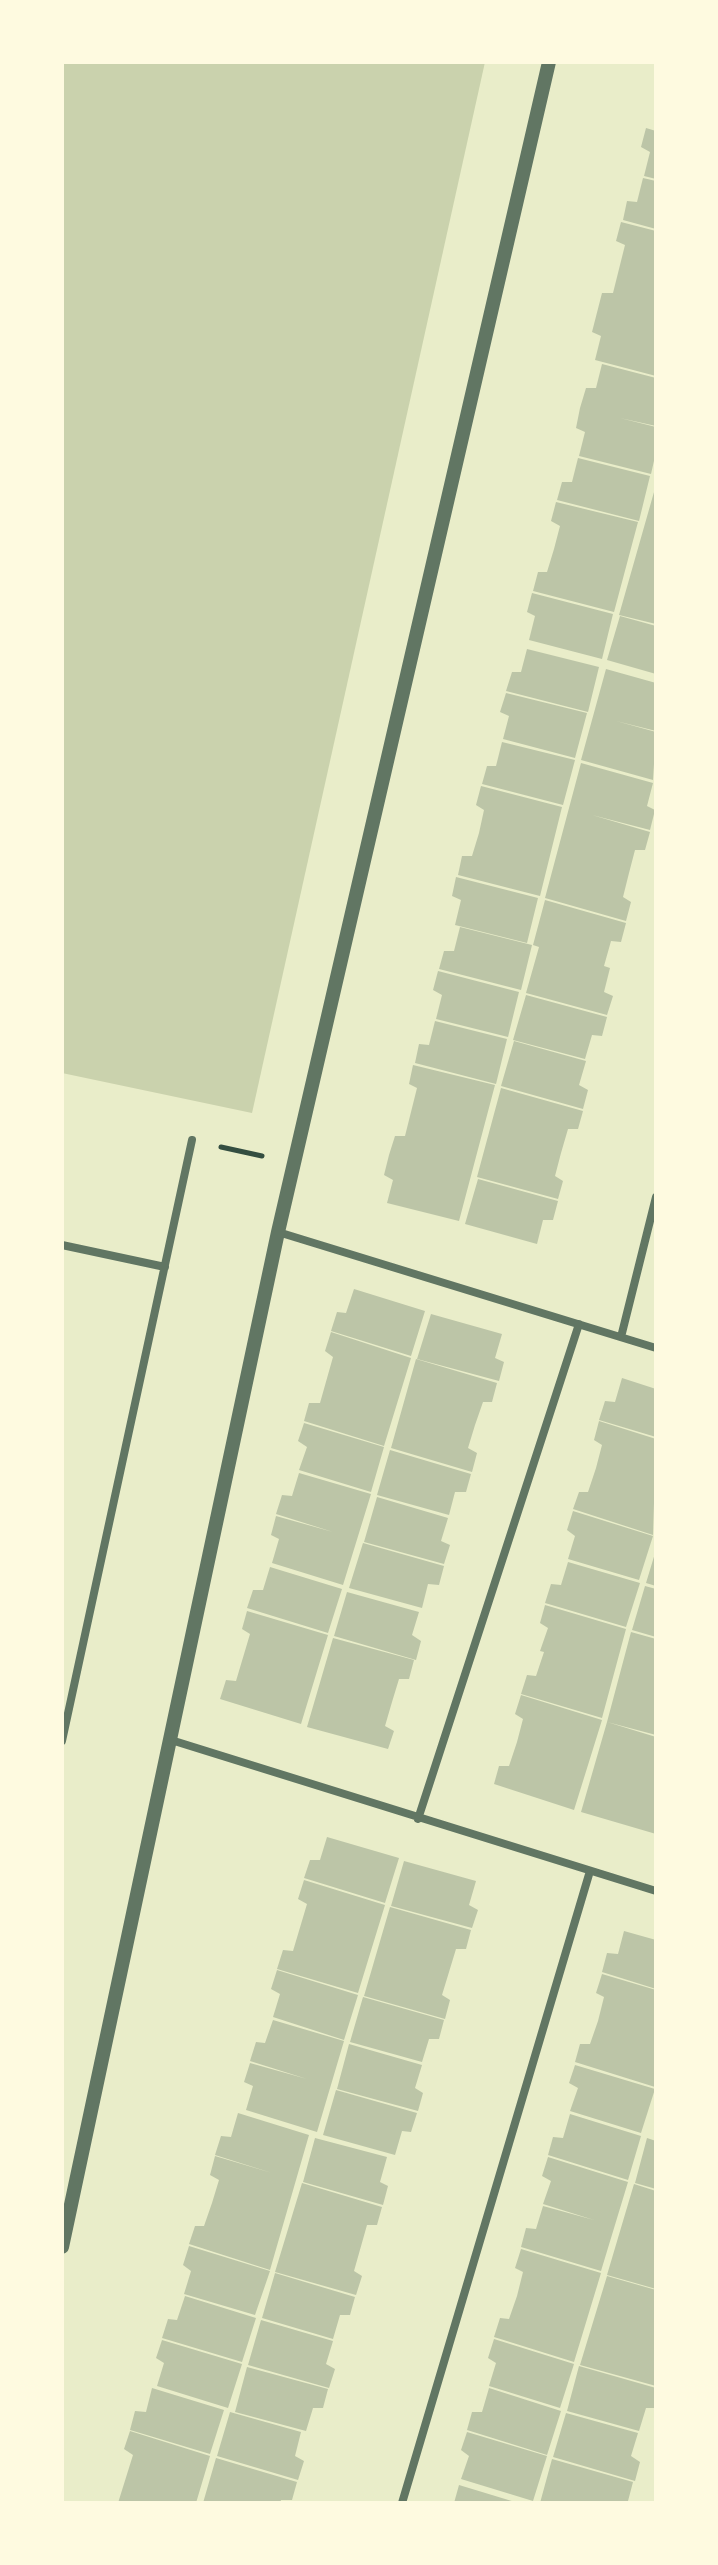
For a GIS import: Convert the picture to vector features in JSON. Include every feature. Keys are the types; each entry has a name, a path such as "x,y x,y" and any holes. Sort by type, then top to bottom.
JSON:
{"street":[{"path":"62,2247 278,1232 549,62"},
{"path":"62,1741 192,1140"},
{"path":"621,1337 656,1197"},
{"path":"278,1232 656,1348"},
{"path":"62,1245 165,1267"},
{"path":"418,1819 579,1324"},
{"path":"171,1740 656,1891"},
{"path":"402,2503 590,1871"}],"path":[{"path":"192,1140 294,1163"}],"green space":[{"path":"62,62 485,62 252,1113 62,1073"}],"building":[{"path":"646,128 656,131 656,179 644,176 650,152 641,147"},
{"path":"643,178 656,181 656,229 623,220 627,201 637,202"},
{"path":"621,222 656,231 656,376 595,360 601,336 592,332 602,293 613,293 625,245 616,241"},
{"path":"602,364 656,378 656,426 620,418 656,427 656,452 651,474 579,456 585,432 576,428 580,408 586,388 596,388"},
{"path":"578,458 650,476 639,521 557,500 562,482 572,482"},
{"path":"656,485 656,624 619,615"},
{"path":"556,502 638,522 614,612 533,591 538,572 547,572 560,526 551,521"},
{"path":"532,593 613,614 602,659 529,640 535,616 527,612"},
{"path":"620,616 656,626 656,674 607,660"},
{"path":"527,649 599,667 588,712 506,691 512,672 521,672"},
{"path":"606,669 656,683 656,731 616,721 656,732 653,780 581,760"},
{"path":"506,693 587,713 575,758 503,739 509,716 500,712"},
{"path":"502,742 575,760 563,805 482,784 487,766 496,766"},
{"path":"581,763 653,783 647,806 655,810 650,830 592,815 650,832 645,850 635,850 623,897 631,902 626,921 545,898"},
{"path":"481,786 562,807 540,896 458,875 462,856 472,856 479,833 484,810 476,805"},
{"path":"456,877 538,898 527,943 455,925 461,900 452,896"},
{"path":"545,900 626,923 621,942 611,941 604,966 610,968 604,992 613,996 607,1015 526,993 539,947 533,945"},
{"path":"460,927 532,945 521,990 439,969 444,951 454,951"},
{"path":"438,971 519,992 508,1037 436,1019 442,995 433,990"},
{"path":"526,995 607,1017 602,1036 592,1035 585,1059 513,1040"},
{"path":"435,1021 507,1039 496,1084 415,1063 419,1044 429,1045"},
{"path":"514,1041 586,1061 579,1085 588,1090 583,1109 501,1086"},
{"path":"413,1065 495,1085 459,1221 387,1203 393,1180 384,1175 389,1155 395,1136 405,1136 417,1088 409,1084"},
{"path":"501,1088 583,1111 578,1129 568,1129 561,1153 555,1176 563,1181 558,1199 477,1177"},
{"path":"478,1179 558,1201 553,1220 543,1220 537,1244 465,1224"},
{"path":"354,1289 425,1311 411,1356 331,1331 337,1312 346,1313"},
{"path":"431,1314 502,1334 495,1358 504,1362 499,1381 417,1359"},
{"path":"331,1332 411,1358 384,1446 304,1421 309,1403 320,1403 333,1357 325,1351"},
{"path":"416,1359 497,1383 492,1402 483,1402 468,1448 477,1453 472,1472 391,1448"},
{"path":"622,1378 656,1389 656,1437 599,1420 605,1401 615,1402"},
{"path":"599,1421 656,1439 653,1535 573,1509 579,1492 588,1492 596,1468 602,1445 594,1440"},
{"path":"304,1423 384,1447 371,1492 299,1470 307,1447 298,1441"},
{"path":"390,1450 471,1474 466,1492 455,1492 449,1515 377,1495"},
{"path":"299,1473 371,1494 343,1585 272,1563 279,1539 271,1535 276,1516 333,1532 276,1514 282,1495 292,1496"},
{"path":"377,1497 448,1518 441,1541 450,1545 444,1564 364,1542"},
{"path":"573,1511 653,1536 639,1580 568,1559 575,1536 567,1530"},
{"path":"363,1543 444,1566 439,1585 428,1584 422,1608 349,1588"},
{"path":"656,1550 656,1586 646,1583"},
{"path":"568,1562 640,1583 626,1627 545,1603 551,1584 561,1585"},
{"path":"270,1567 342,1589 328,1633 247,1608 253,1590 263,1590"},
{"path":"645,1586 656,1589 656,1637 632,1630"},
{"path":"347,1592 419,1612 412,1635 421,1641 416,1660 334,1636"},
{"path":"545,1605 626,1629 602,1718 521,1694 527,1675 536,1676 544,1652 540,1651 548,1628 540,1623"},
{"path":"247,1611 328,1635 301,1724 220,1699 226,1680 236,1681 250,1634 242,1629"},
{"path":"631,1632 656,1639 656,1735 607,1722"},
{"path":"333,1638 414,1660 409,1679 399,1679 392,1702 385,1726 394,1731 388,1749 307,1727"},
{"path":"521,1695 602,1720 574,1810 494,1784 499,1766 509,1766 517,1742 523,1719 515,1714"},
{"path":"607,1722 656,1737 656,1834 581,1812"},
{"path":"327,1837 399,1858 385,1903 304,1878 310,1860 320,1860"},
{"path":"404,1861 476,1881 469,1905 478,1910 472,1928 391,1906"},
{"path":"304,1880 385,1905 358,1993 277,1969 283,1950 293,1951 307,1904 298,1899"},
{"path":"390,1907 471,1930 466,1949 456,1949 442,1995 450,2000 445,2019 364,1996"},
{"path":"624,1931 656,1940 656,1989 602,1972 607,1953 618,1954"},
{"path":"277,1970 358,1995 344,2040 273,2017 280,1994 271,1989"},
{"path":"602,1974 656,1990 655,2087 575,2062 580,2044 590,2044 598,2021 604,1997 596,1993"},
{"path":"363,1997 444,2020 439,2039 429,2039 422,2062 350,2042"},
{"path":"273,2020 344,2041 317,2132 246,2110 253,2086 244,2082 250,2063 307,2079 250,2061 256,2042 265,2043"},
{"path":"349,2044 422,2065 415,2088 423,2093 418,2111 337,2089"},
{"path":"575,2065 655,2089 641,2133 570,2111 578,2088 569,2083"},
{"path":"336,2090 417,2113 411,2132 402,2131 395,2155 323,2135"},
{"path":"238,2113 309,2135 270,2270 189,2244 195,2226 204,2226 219,2180 210,2175 215,2156 272,2173 215,2155 221,2136 231,2137"},
{"path":"570,2114 641,2136 628,2180 548,2155 553,2137 563,2138"},
{"path":"315,2138 387,2157 380,2182 388,2186 383,2205 303,2182"},
{"path":"647,2138 656,2141 656,2189 635,2183"},
{"path":"548,2157 628,2182 601,2271 521,2247 526,2228 536,2229 543,2206 594,2220 543,2204 551,2181 542,2176"},
{"path":"302,2183 382,2207 377,2225 367,2225 354,2271 362,2276 356,2295 275,2272"},
{"path":"634,2184 656,2191 656,2289 607,2275"},
{"path":"189,2246 270,2271 255,2315 184,2294 191,2271 183,2265"},
{"path":"521,2249 601,2273 574,2362 494,2337 500,2318 509,2319 517,2296 523,2272 515,2268"},
{"path":"275,2273 355,2297 350,2315 340,2315 333,2339 262,2318"},
{"path":"607,2276 656,2290 656,2386 580,2365"},
{"path":"185,2296 256,2318 242,2362 162,2338 168,2319 177,2320"},
{"path":"261,2320 333,2341 326,2364 335,2369 329,2388 248,2365"},
{"path":"494,2339 574,2364 560,2408 489,2386 496,2363 488,2358"},
{"path":"162,2340 242,2364 228,2408 157,2386 164,2363 156,2358"},
{"path":"579,2366 656,2388 655,2408 646,2408 639,2431 567,2411"},
{"path":"247,2367 328,2389 323,2408 313,2408 306,2431 235,2412"},
{"path":"152,2388 224,2410 210,2454 130,2430 135,2411 146,2412"},
{"path":"489,2388 561,2411 547,2455 467,2430 472,2412 482,2412"},
{"path":"230,2412 301,2432 295,2456 304,2461 298,2480 217,2456"},
{"path":"566,2413 638,2433 631,2456 640,2462 635,2481 553,2457"},
{"path":"130,2431 210,2456 196,2503 118,2503 133,2455 124,2449"},
{"path":"467,2432 547,2456 533,2501 461,2479 469,2456 461,2450"},
{"path":"216,2458 297,2482 292,2500 281,2500 280,2503 203,2503"},
{"path":"552,2459 633,2482 628,2501 540,2503"},
{"path":"459,2485 515,2502 515,2503 454,2503"}]}
